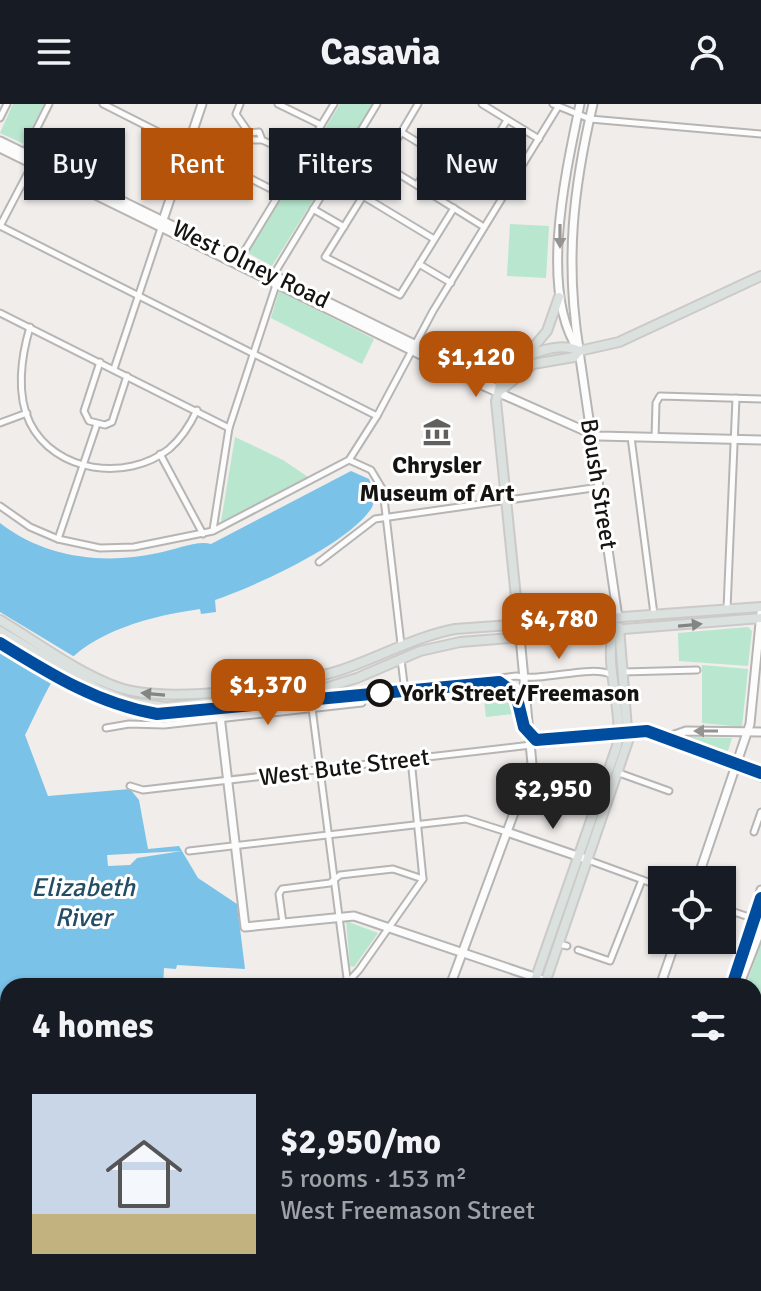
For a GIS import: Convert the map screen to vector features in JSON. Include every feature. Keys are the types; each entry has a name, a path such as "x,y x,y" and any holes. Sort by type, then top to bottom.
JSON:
{"main road":[{"path":"520,363 551,349 570,347 579,351 619,342 761,276"},
{"path":"520,637 496,414 501,382 547,331 559,297"},
{"path":"500,391 533,364 574,357 579,351"},
{"path":"0,620 89,679 150,695 314,678 350,667 401,644 455,629 761,607"},
{"path":"0,631 123,699 153,706 317,691 357,678 400,658 460,642 761,617"},
{"name":"Boush Street","path":"542,978 563,945 584,859 619,773 624,734 618,675 618,618"},
{"name":"Boush Street","path":"541,978 624,734"}],"street":[{"path":"0,118 7,104"},
{"path":"23,156 49,104"},
{"path":"103,104 152,128"},
{"path":"194,128 202,104"},
{"path":"240,104 236,114 252,140 269,143"},
{"path":"278,104 321,125"},
{"path":"319,128 334,104"},
{"path":"362,128 377,104"},
{"path":"417,142 401,132 418,104"},
{"path":"482,104 539,139"},
{"path":"579,351 568,331 559,297 561,201 580,104"},
{"path":"579,351 570,239 572,204 593,104"},
{"path":"526,160 555,105 590,119 761,134"},
{"path":"502,128 507,120"},
{"name":"West Olney Road","path":"0,141 23,156"},
{"name":"West Olney Road","path":"0,148 23,156"},
{"path":"401,175 417,185"},
{"path":"24,180 0,226 377,416"},
{"name":"West Olney Road","path":"112,200 592,434 761,440"},
{"path":"114,369 170,200"},
{"path":"239,261 275,200"},
{"path":"213,531 229,428 275,278 318,200"},
{"path":"361,200 325,257 400,295 454,208"},
{"path":"370,200 434,239"},
{"path":"441,200 484,227"},
{"path":"0,506 30,527 58,539 100,548 134,547 213,531 349,460 501,200"},
{"path":"313,209 344,227"},
{"path":"419,264 451,283"},
{"path":"0,313 229,428"},
{"path":"30,327 22,366 27,413 43,442 59,454 83,465 105,470 131,466 160,454 185,433 197,410"},
{"name":"Boush Street","path":"579,351 618,618"},
{"path":"100,362 84,411 89,421 97,424 112,422 127,376"},
{"path":"655,438 658,397 761,399"},
{"path":"727,609 736,398"},
{"path":"0,423 27,413"},
{"path":"58,539 97,424"},
{"path":"631,437 654,616"},
{"path":"160,454 203,534"},
{"path":"349,460 371,470 379,479 401,644"},
{"path":"319,562 365,524 386,517 600,487"},
{"path":"702,866 748,732 761,617"},
{"path":"453,978 530,772 532,744 520,637"},
{"path":"400,658 405,687 592,672 618,675 697,670"},
{"path":"217,690 245,927 354,916 530,978"},
{"path":"106,728 362,703"},
{"path":"312,708 347,978"},
{"name":"West Bute Street","path":"130,786 143,790 646,732 666,738 686,731 761,732"},
{"path":"666,738 683,748 761,777"},
{"path":"353,978 423,879 411,759"},
{"path":"619,773 669,791"},
{"path":"754,832 761,812"},
{"path":"189,851 473,819 648,882"},
{"path":"283,923 280,890 333,881 340,875 393,869 423,879"},
{"path":"578,950 610,961 642,880"},
{"path":"732,978 761,890"},
{"path":"736,913 761,921"},
{"path":"742,978 761,929"},
{"path":"663,978 671,954"}],"green space":[{"path":"13,104 44,104 32,128 24,128 24,144 0,133"},
{"path":"340,104 373,104 358,128 325,128"},
{"path":"281,200 313,200 272,266 248,253"},
{"path":"510,224 549,226 546,278 507,276"},
{"path":"279,291 374,339 362,364 271,318"},
{"path":"235,437 283,460 308,477 221,522"},
{"path":"748,627 752,631 748,666 679,661 678,633"},
{"path":"702,665 748,669 742,727 702,723"},
{"path":"493,691 506,697 513,714 486,717 483,692"},
{"path":"691,737 732,738 727,754 690,741"},
{"path":"346,921 378,933 354,967 350,966"},
{"path":"761,942 761,978 749,978"}],"water":[{"name":"Elizabeth River","path":"351,471 369,479 374,501 371,509 359,523 321,550 276,575 215,600 216,612 201,614 200,609 143,621 106,635 74,656 55,677 25,735 48,796 130,789 139,800 148,849 179,846 198,878 237,904 245,969 177,965 176,969 164,968 163,978 0,978 0,523 36,544 76,556 96,558 138,557 193,544 211,544"}],"pier":[{"path":"0,612 78,659 62,673 58,684 0,649"},
{"path":"182,851 137,858 130,865 108,866 107,855"}],"transit line":[{"path":"0,643 95,695 157,714 499,682 516,694 524,727 536,740 647,731 761,773"},
{"path":"735,978 761,898"}],"place":[{"name":"Chrysler Museum of Art","path":"437,432"},
{"name":"York Street/Freemason","path":"380,693"}]}
